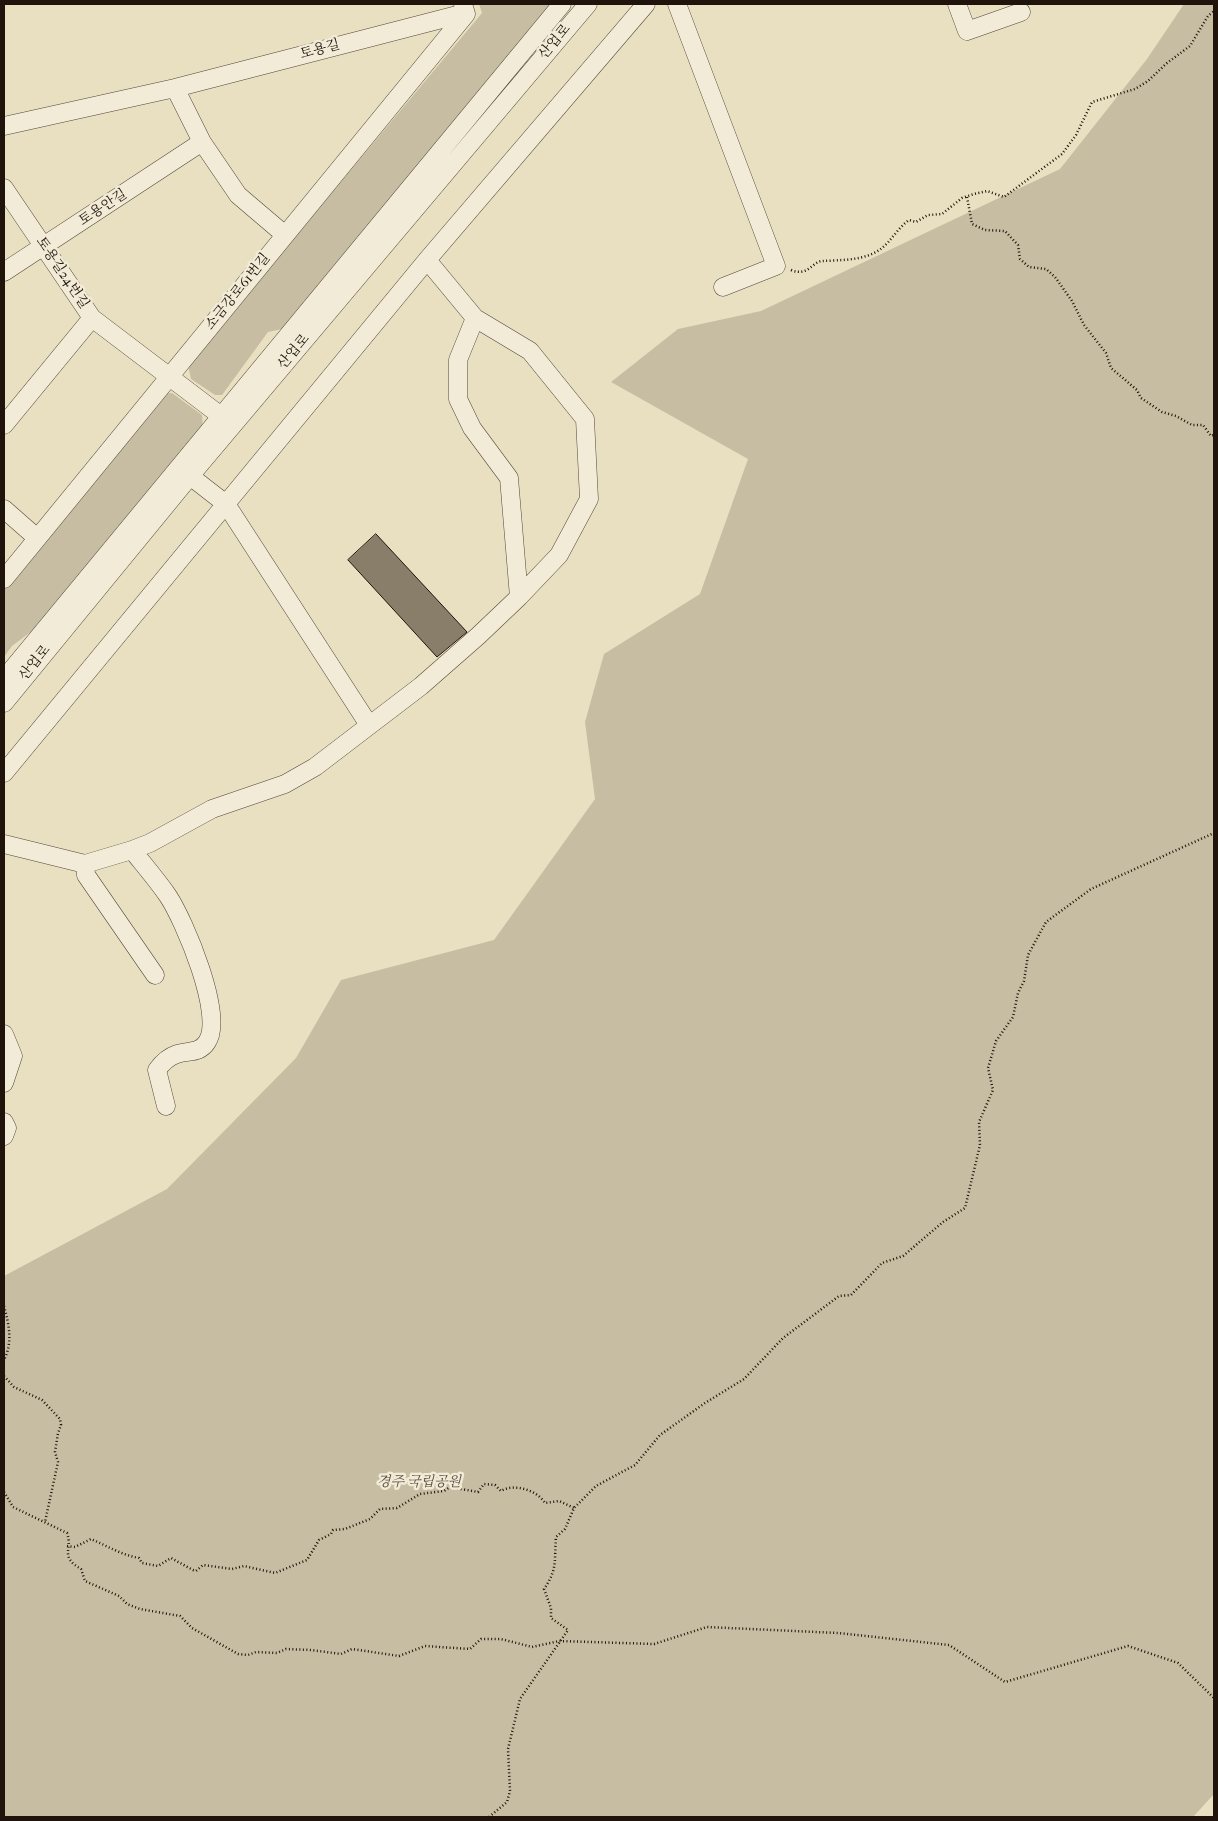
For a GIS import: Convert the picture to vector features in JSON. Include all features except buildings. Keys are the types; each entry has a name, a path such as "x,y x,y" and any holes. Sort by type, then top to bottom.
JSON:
{"street":[{"name":"산업로","path":"4,679 562,4"},
{"name":"산업로","path":"4,703 190,476 588,4"},
{"path":"4,773 427,260 646,4"},
{"path":"677,4 776,266 723,287"},
{"path":"957,4 967,31 1022,12"},
{"name":"토용길","path":"4,126 175,88 464,8"},
{"name":"소금강로61번길","path":"4,579 285,235 464,8"},
{"path":"175,88 202,142 238,195 285,235"},
{"name":"토용안길","path":"4,272 202,142"},
{"name":"토용길24번길","path":"4,188 92,318 4,425"},
{"path":"4,844 85,864 150,843 212,809 285,784 315,767 421,686 519,597 558,555 589,499 585,419 530,351 475,318 427,260"},
{"path":"92,318 221,416"},
{"path":"475,318 458,360 458,399 472,428 509,478 519,597"},
{"path":"190,476 226,504 369,724"},
{"path":"4,509 37,538"},
{"path":"132,850 168,897 195,948 212,1008 209,1040 201,1049 177,1054 164,1061 157,1070 166,1106"},
{"path":"85,864 86,875 155,975"},
{"path":"4,1034 13,1056 4,1083"},
{"path":"4,1122 7,1128 4,1136"}],"path":[{"path":"776,266 795,272 810,270 820,261 856,259 881,249 908,220 916,222 928,215 942,214 962,198 987,191 1004,197 1062,154 1076,135 1092,102 1135,89 1148,81 1167,63 1190,46 1208,16 1214,11"},
{"path":"967,197 972,224 985,230 1005,231 1018,245 1020,259 1029,267 1046,269 1055,277 1072,301 1084,325 1106,353 1111,368 1136,390 1141,398 1162,412 1176,416 1192,425 1203,425 1212,436 1214,435"},
{"path":"489,1817 507,1802 510,1791 508,1749 520,1700 568,1630 551,1618 551,1608 544,1589 553,1577 556,1564 556,1537 565,1529 574,1508 596,1486 636,1465 660,1435 704,1403 744,1379 782,1338 839,1296 851,1295 882,1263 903,1256 943,1222 965,1208 980,1145 980,1122 993,1090 988,1068 996,1041 1013,1017 1018,993 1024,981 1028,955 1033,949 1046,922 1091,889 1214,833"},
{"path":"4,1306 10,1333 8,1351 4,1360"},
{"path":"4,1376 14,1387 42,1400 60,1419 61,1426 55,1452 58,1462 44,1522"},
{"path":"67,1546 76,1547 90,1539 115,1549 122,1555 139,1558 142,1563 158,1566 171,1558 193,1570 203,1565 232,1569 244,1566 275,1573 307,1560 319,1540 331,1534 333,1530 345,1529 370,1519 380,1510 397,1508 420,1494 444,1491 450,1487 478,1492 484,1484 495,1485 501,1491 508,1487 517,1486 539,1496 545,1502 560,1501 574,1508"},
{"path":"4,1492 13,1507 67,1533 69,1539 67,1546 71,1563 81,1569 85,1581 119,1596 127,1604 140,1609 180,1616 192,1628 238,1654 248,1655 256,1652 277,1653 286,1649 341,1654 352,1649 398,1656 425,1646 470,1649 481,1639 501,1639 532,1647 559,1641 654,1644 707,1627 838,1633 949,1646 1005,1682 1128,1646 1178,1663 1214,1698"}],"green space":[{"path":"479,4 551,4 287,328 268,332 222,395 215,395 191,379 188,365 482,13"},
{"name":"경주 국립공원","path":"1184,4 1214,4 1214,1794 1193,1817 4,1817 4,1276 167,1189 296,1058 341,980 494,940 595,799 585,722 604,654 700,594 748,459 611,382 678,329 761,311 1060,169 1147,59"},
{"path":"172,393 202,415 203,430 45,621 12,646 4,657 4,589 70,510 160,394"}]}
